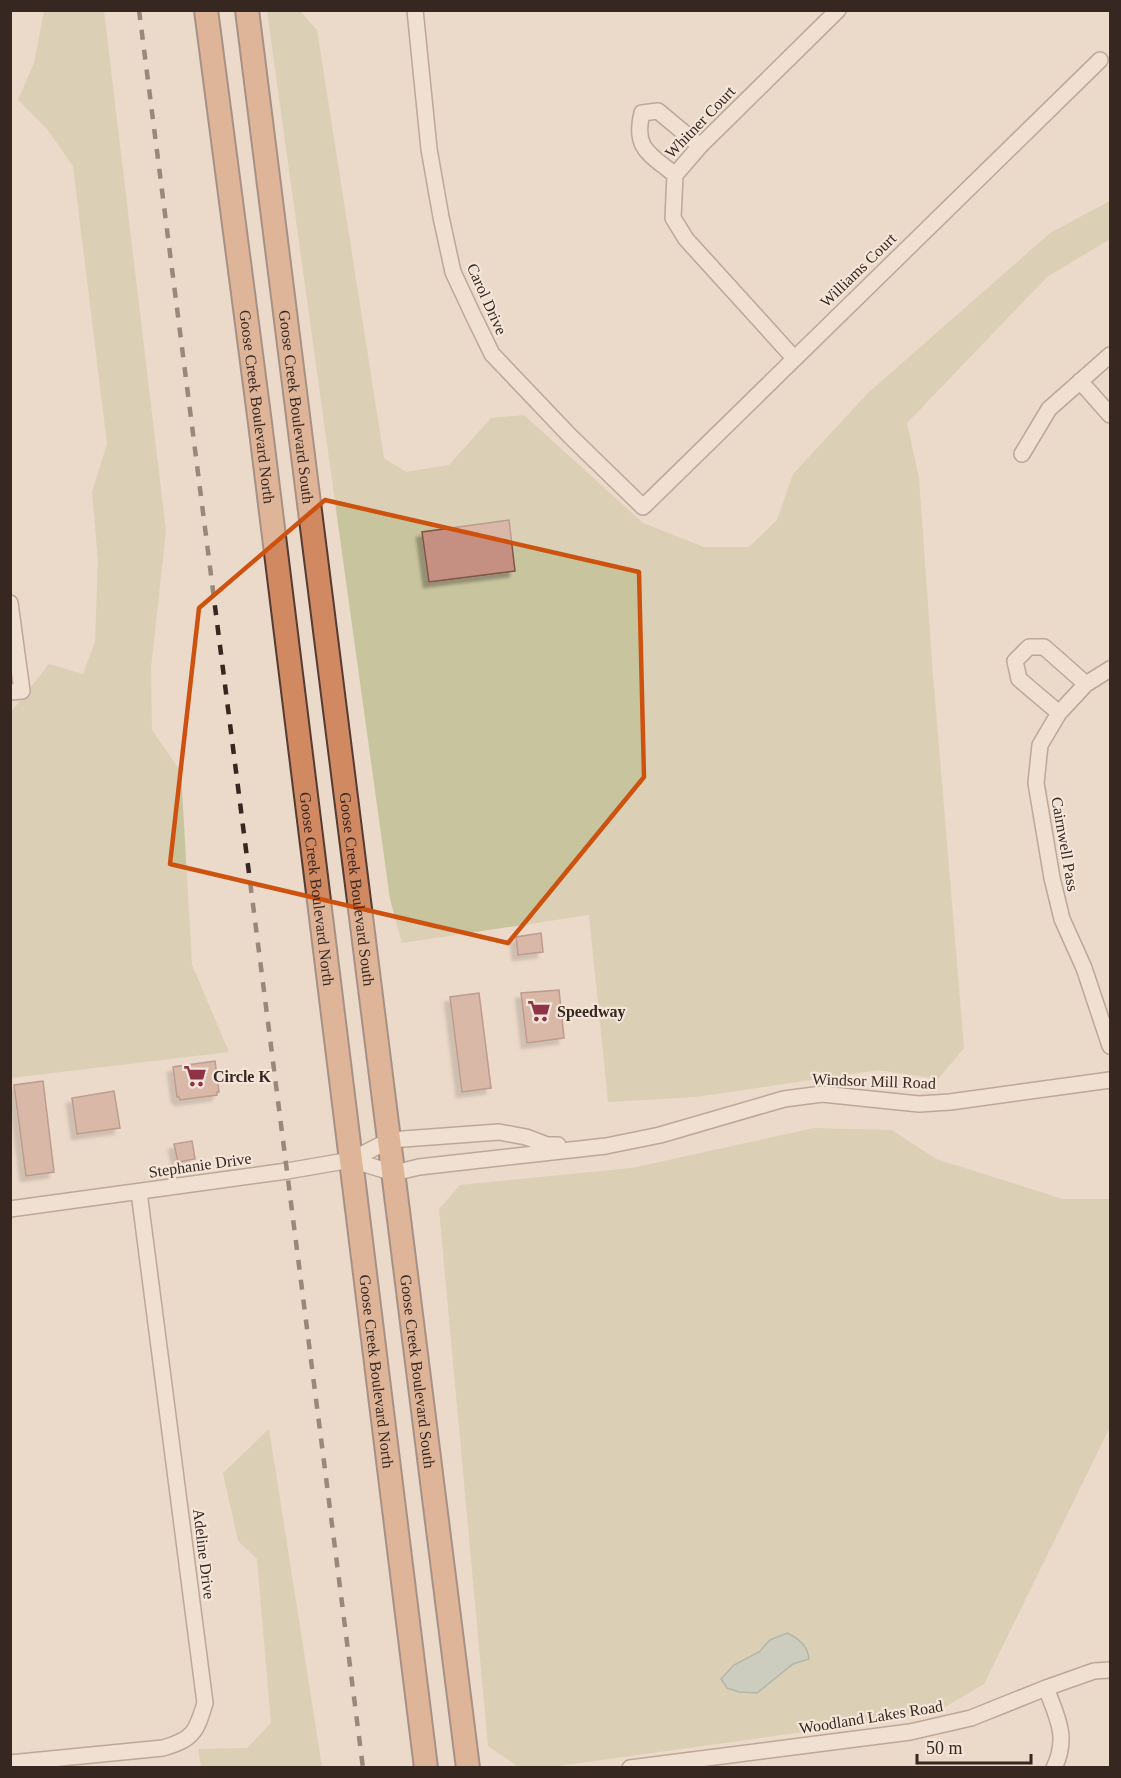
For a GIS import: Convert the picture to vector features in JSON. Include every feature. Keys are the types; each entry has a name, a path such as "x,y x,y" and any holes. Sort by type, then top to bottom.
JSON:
{"highway":[{"name":"Goose Creek Boulevard North","path":"206,10 426,1767"},
{"name":"Goose Creek Boulevard South","path":"247,10 468,1767"}],"street":[{"name":"Carol Drive","path":"415,10 429,149 453,272 492,354 570,436 643,507"},
{"name":"Whitner Court","path":"794,358 686,239 673,218 675,175 700,146 838,10"},
{"name":"Williams Court","path":"643,507 1100,60"},
{"path":"675,175 642,147 638,129 642,113 658,111 700,146"},
{"path":"1022,454 1049,409 1110,355"},
{"path":"1080,381 1110,415"},
{"path":"10,603 16,692"},
{"path":"1059,712 1019,679 1015,661 1029,647 1044,647 1086,684"},
{"name":"Cairnwell Pass","path":"1110,669 1086,684 1059,712 1040,745 1036,783 1052,878 1062,919 1084,968 1110,1046"},
{"name":"Windsor Mill Road","path":"351,1160 394,1173 419,1167 606,1146 660,1135 784,1100 822,1094 919,1104 950,1102 1110,1080"},
{"name":"Windsor Mill Road","path":"390,1140 499,1132 526,1137 547,1145 606,1146"},
{"name":"Stephanie Drive","path":"10,1209 351,1160 390,1140"},
{"name":"Adeline Drive","path":"10,1763 163,1748 185,1741 198,1725 205,1703 139,1192"},
{"name":"Woodland Lakes Road","path":"630,1767 910,1732 970,1718 1094,1671 1110,1670"},
{"path":"1046,1688 1061,1727 1061,1753 1054,1767"}],"highlighted area":[{"path":"325,500 639,572 644,777 508,943 170,864 199,608"}],"shaded area":[{"path":"44,11 104,11 166,531 151,668 152,730 181,772 192,965 229,1052 11,1078 11,712 49,664 83,674 95,642 98,561 92,492 107,444 73,166 47,129 18,100 34,63"},
{"path":"267,11 300,11 317,30 384,458 406,472 449,465 491,418 524,415 643,523 704,547 749,547 777,520 793,474 868,393 1050,233 1110,201 1110,239 1047,277 907,423 919,478 964,1048 938,1079 878,1070 696,1097 608,1102 589,915 402,943 390,899"},
{"path":"814,1128 892,1130 936,1159 1063,1199 1110,1199 1110,1427 984,1684 933,1714 551,1767 519,1767 488,1746 439,1209 460,1185 632,1168"},
{"path":"269,1429 322,1767 201,1767 198,1749 247,1748 271,1723 257,1559 238,1541 223,1473"},
{"path":"787,1633 802,1643 809,1659 793,1664 757,1693 739,1692 727,1688 721,1679 734,1665 759,1652 770,1640"}],"building":[{"path":"509,520 515,571 429,582 422,532"},
{"path":"541,933 543,952 518,955 516,937"},
{"path":"559,990 564,1038 527,1043 521,993"},
{"path":"479,993 491,1088 462,1092 450,997"},
{"path":"215,1061 219,1092 217,1095 180,1100 177,1097 173,1067"},
{"path":"43,1081 54,1172 26,1176 14,1085"},
{"path":"114,1091 120,1128 77,1134 72,1098"},
{"path":"192,1141 195,1159 178,1162 174,1144"}],"railway":[{"path":"139,10 363,1768"}],"place":[{"name":"Speedway","path":"539,1011"},
{"name":"Circle K","path":"195,1076"}]}
